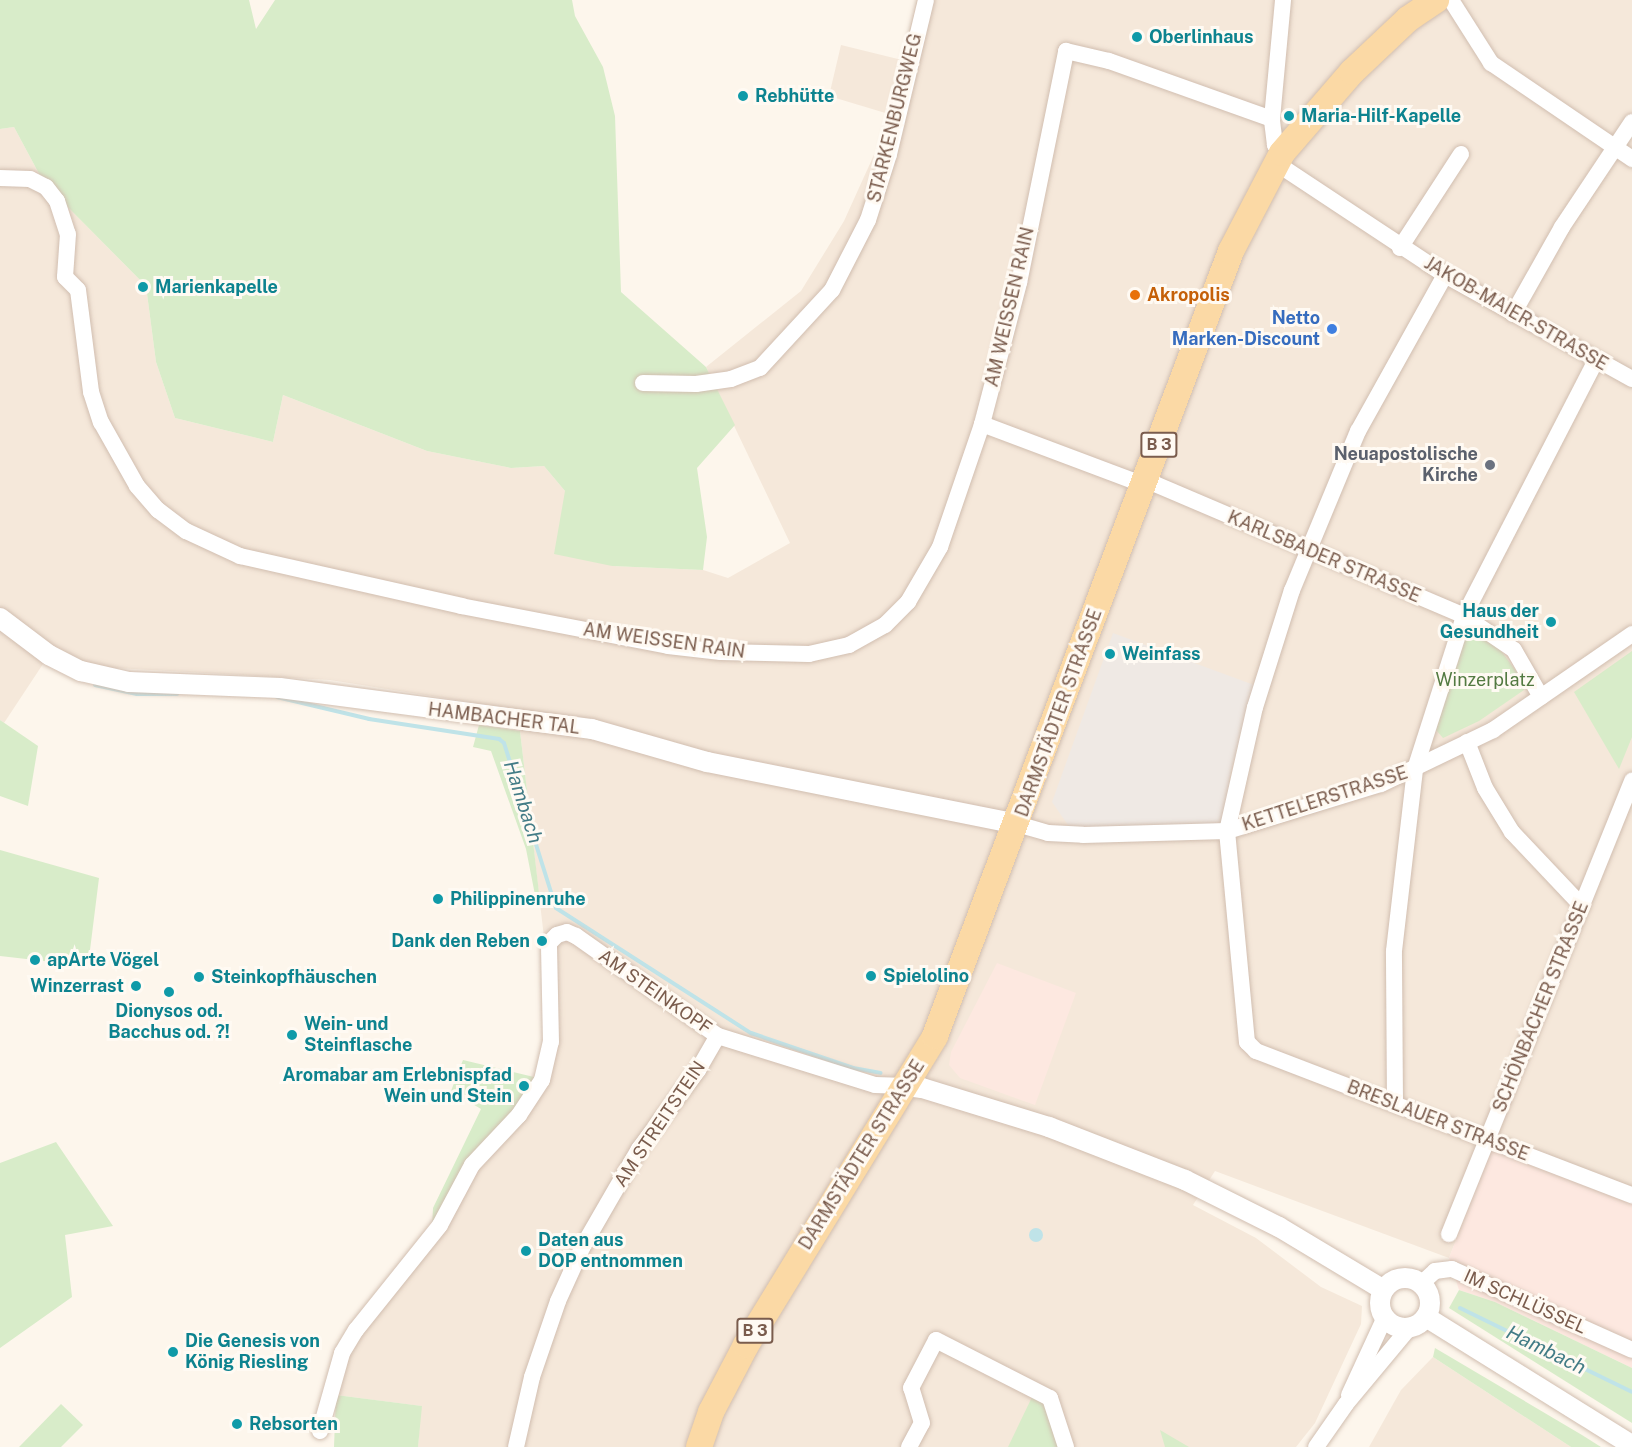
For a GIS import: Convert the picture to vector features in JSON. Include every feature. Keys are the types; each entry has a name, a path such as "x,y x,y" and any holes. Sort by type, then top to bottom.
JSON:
{"main road":[{"name":"DARMSTÄDTER STRASSE","path":"699,1447 711,1412 746,1345 906,1086 952,996 1231,251 1279,158 1352,72 1408,19 1436,0"}],"street":[{"name":"STARKENBURGWEG","path":"643,383 696,384 731,379 760,368 832,290 868,220 889,154 926,0"},
{"path":"1279,158 1272,119 1283,0"},
{"path":"1451,0 1491,63 1632,159"},
{"name":"AM WEISSEN RAIN","path":"0,178 30,179 46,187 57,201 68,234 65,277 78,290 91,393 112,448 158,510 214,547 240,556 461,606 624,638 721,652 809,654 849,645 885,625 918,588 940,547 982,424 1019,283 1066,51 1109,61 1272,119"},
{"path":"1513,314 1562,227 1632,122"},
{"path":"1400,248 1461,154"},
{"name":"JAKOB-MAIER-STRASSE","path":"1279,158 1400,248 1595,362 1632,379"},
{"path":"1227,831 1255,707 1307,550 1358,431 1445,275"},
{"path":"1395,1104 1394,951 1415,769 1464,616 1595,362"},
{"name":"KARLSBADER STRASSE","path":"982,424 1144,482 1464,616 1514,650 1541,697"},
{"name":"HAMBACHER TAL","path":"0,618 49,656 81,671 129,682 280,688 592,729 706,762 1017,824"},
{"name":"KETTELERSTRASSE","path":"1017,824 1048,833 1227,831 1381,784 1493,730 1632,634"},
{"path":"1467,742 1485,788 1512,832 1582,906"},
{"name":"SCHÖNBACHER STRASSE","path":"1449,1234 1632,782"},
{"name":"BRESLAUER STRASSE","path":"1227,831 1247,1042 1256,1051 1632,1196"},
{"name":"AM STEINKOPF","path":"320,1431 342,1353 361,1322 434,1233 472,1165 519,1115 542,1080 551,1042 549,943 556,934 567,932 576,936 718,1036 875,1085 906,1086"},
{"name":"AM STREITSTEIN","path":"516,1447 532,1377 558,1301 583,1246 639,1149 698,1070 718,1036"},
{"path":"906,1086 922,1088 1048,1127 1175,1176 1279,1227 1384,1290"},
{"name":"IM SCHLÜSSEL","path":"1421,1284 1435,1271 1452,1269 1632,1350"},
{"path":"1320,1445 1346,1404 1409,1328 1426,1317 1429,1296 1421,1284 1397,1280 1384,1290 1381,1303 1384,1317 1346,1404"},
{"path":"1384,1317 1395,1326 1409,1328"},
{"path":"1426,1317 1632,1445"},
{"path":"909,1447 922,1423 912,1389 936,1340 1050,1398 1066,1447"}],"shaded area":[{"path":"917,0 1632,0 1632,1201 1471,1203 1449,1258 1215,1171 1193,1205 1256,1238 1321,1287 1362,1306 1361,1324 1315,1423 1296,1447 418,1447 421,1406 336,1395 343,1348 375,1298 513,1115 543,1064 545,946 520,731 495,706 330,680 43,664 4,723 0,720 0,129 14,127 44,183 146,286 156,362 175,418 273,442 283,395 427,451 511,468 544,466 565,491 612,566 703,570 728,578 790,543 706,367 801,291 844,221 892,115 829,96 841,45 902,60"},
{"path":"1113,633 1254,685 1230,776 1224,829 1070,828 1052,802"},
{"path":"997,963 1076,993 1035,1105 960,1078 949,1065 951,1052"},
{"path":"1491,1147 1632,1201 1632,1368 1495,1302 1459,1290 1449,1258"},
{"path":"1433,1357 1571,1447 1369,1447 1401,1390"}],"green space":[{"path":"0,0 249,0 256,29 275,0 572,0 575,16 603,67 615,116 621,292 706,367 735,425 697,468 707,537 703,570 612,566 554,554 565,491 544,466 511,468 427,451 283,395 273,442 175,418 156,362 146,286 44,183 14,127 0,129"},
{"name":"Winzerplatz","path":"1471,633 1499,648 1524,682 1524,690 1479,721 1443,738 1436,730 1465,638"},
{"path":"1632,651 1632,737 1619,769 1574,692"},
{"path":"0,720 38,746 28,806 0,796"},
{"path":"479,725 520,731 540,901 536,900 526,849 491,751 473,747"},
{"path":"0,850 99,878 88,966 0,956"},
{"path":"463,1060 538,1078 432,1229 433,1208 481,1109 451,1091"},
{"path":"56,1142 113,1226 65,1235 72,1297 0,1348 0,1163"},
{"path":"1459,1290 1495,1302 1632,1368 1632,1423 1449,1308"},
{"path":"1435,1348 1601,1447 1571,1447 1433,1357"},
{"path":"336,1395 422,1406 418,1447 334,1447"},
{"path":"1033,1395 1047,1402 1062,1447 1008,1447"},
{"path":"61,1404 83,1425 61,1447 19,1447"},
{"path":"1160,1430 1189,1447 1165,1447"}],"water":[{"path":"1036,1228 1041,1230 1043,1235 1041,1240 1036,1242 1031,1240 1029,1235 1031,1230"}],"waterway":[{"name":"Hambach","path":"95,685 137,694 177,694"},
{"name":"Hambach","path":"277,697 369,719 499,739 504,743 556,908 751,1033 853,1068 881,1073"},
{"name":"Hambach","path":"1460,1308 1632,1392"}],"place":[{"name":"Oberlinhaus","path":"1137,37"},
{"name":"Rebhütte","path":"743,96"},
{"name":"Maria-Hilf-Kapelle","path":"1289,116"},
{"name":"Marienkapelle","path":"143,287"},
{"name":"Akropolis","path":"1135,295"},
{"name":"Netto Marken-Discount","path":"1332,329"},
{"name":"Neuapostolische Kirche","path":"1490,465"},
{"name":"Haus der Gesundheit","path":"1551,622"},
{"name":"Weinfass","path":"1110,654"},
{"name":"Philippinenruhe","path":"438,899"},
{"name":"Dank den Reben","path":"542,941"},
{"name":"apArte Vögel","path":"35,960"},
{"name":"Spielolino","path":"871,976"},
{"name":"Steinkopfhäuschen","path":"199,977"},
{"name":"Winzerrast","path":"136,986"},
{"name":"Dionysos od. Bacchus od. ?!","path":"169,992"},
{"name":"Wein- und Steinflasche","path":"292,1035"},
{"name":"Aromabar am Erlebnispfad Wein und Stein","path":"524,1086"},
{"name":"Daten aus DOP entnommen","path":"526,1251"},
{"name":"Die Genesis von König Riesling","path":"173,1352"},
{"name":"Rebsorten","path":"237,1424"}]}
